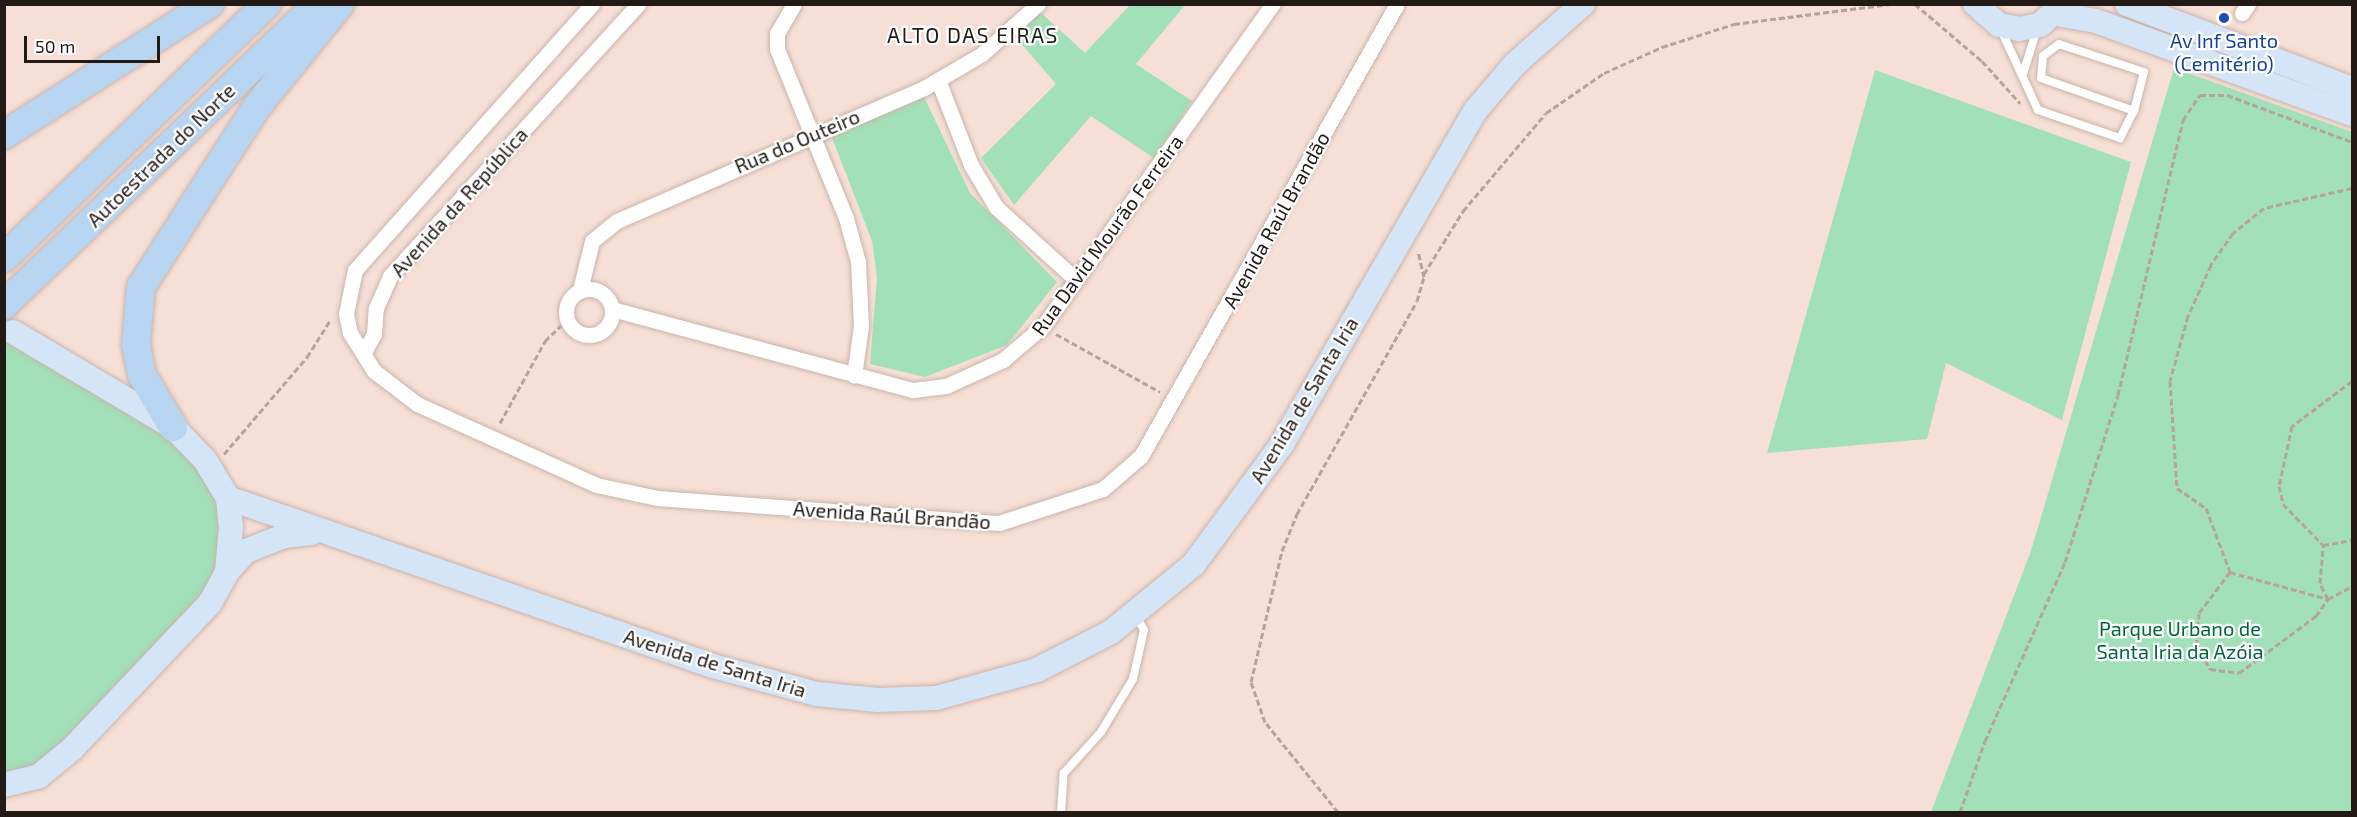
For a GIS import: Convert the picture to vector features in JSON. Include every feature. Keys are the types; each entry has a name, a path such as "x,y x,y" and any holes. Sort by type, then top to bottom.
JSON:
{"highway":[{"path":"4,135 210,4"},
{"name":"Autoestrada do Norte","path":"4,258 267,4"},
{"name":"Autoestrada do Norte","path":"4,305 318,4"},
{"path":"173,427 142,375 136,345 141,287 255,108 340,4"}],"main road":[{"name":"Avenida de Santa Iria","path":"228,498 320,532 713,666 817,694 936,698 995,684 1074,653 1135,615 1194,564 1248,495 1402,231 1476,110 1515,64 1583,4"},
{"path":"1975,4 1999,26 2053,15 2096,21 2352,114"},
{"path":"2127,4 2352,89"},
{"path":"13,332 173,427 205,460 228,498 227,572"},
{"name":"Avenida de Santa Iria","path":"4,785 39,776 72,749 210,603 227,572 246,550 284,536 320,532"}],"street":[{"name":"Avenida da República","path":"346,314 355,270 372,245 592,4"},
{"name":"Avenida da República","path":"364,352 374,334 376,308 390,276 638,4"},
{"path":"795,4 777,33 777,49 812,133 858,262 861,326 854,376"},
{"name":"Rua do Outeiro","path":"580,290 592,241 617,221 812,133 938,80 982,54 1038,4"},
{"name":"Rua David Mourão Ferreira","path":"612,309 854,376 913,390 946,387 1003,360 1043,326 1273,4"},
{"name":"Avenida Raúl Brandão","path":"364,352 397,393 596,486 657,498 999,524 1103,489 1141,456 1397,4"},
{"path":"938,80 971,165 996,207 1075,279"},
{"path":"580,290 597,291 612,309 609,323 592,335 576,332 567,320 569,300 580,290"},
{"path":"346,314 350,333 364,352"}],"lane":[{"path":"2023,82 2023,62 2053,15"},
{"path":"1999,26 2036,107 2120,138 2134,111 2144,72 2059,44 2043,56 2041,78 2134,111"},
{"path":"1061,813 1064,773 1101,732 1133,679 1144,630 1135,615"}],"path":[{"path":"1423,275 1463,211 1546,113 1604,73 1662,47 1734,24 1891,4"},
{"path":"1915,4 1982,61 2002,89 2022,105 2036,107"},
{"path":"1960,813 1985,741 2065,561 2118,395 2183,120 2200,95 2227,95 2352,142"},
{"path":"2230,572 2206,508 2177,488 2173,462 2170,381 2188,316 2216,257 2233,233 2264,208 2352,188"},
{"path":"1338,813 1265,722 1251,682 1257,642 1297,514 1417,301 1423,275 1421,254 1402,231"},
{"path":"205,460 228,453 307,357 321,327 346,314"},
{"path":"492,438 545,341 567,320"},
{"path":"1043,326 1102,364 1175,399"},
{"path":"2328,599 2320,583 2323,545 2283,504 2283,455 2292,426 2304,412 2352,381"},
{"path":"2323,545 2352,540"},
{"path":"2230,572 2199,613 2197,644 2211,669 2239,673 2316,616 2328,599 2352,586"},
{"path":"2230,572 2328,599"}],"green space":[{"path":"1130,5 1185,5 1136,64 1192,101 1154,158 1091,116 1014,205 981,158 1056,84 1013,34 1039,11 1085,53"},
{"name":"Parque Urbano de Santa Iria da Azóia","path":"2174,68 2352,132 2352,812 1931,812 2031,551"},
{"path":"1875,70 2131,162 2062,420 1946,363 1927,439 1767,453"},
{"path":"924,97 970,193 1057,282 1007,345 925,377 870,364 877,277 872,241 829,130"},
{"path":"6,339 167,435 198,464 216,500 220,538 214,573 193,609 66,744 35,766 5,773"}],"place":[{"name":"Av Inf Santo (Cemitério)","path":"2224,18"}],"district":[{"name":"ALTO DAS EIRAS","path":"973,35"}]}
